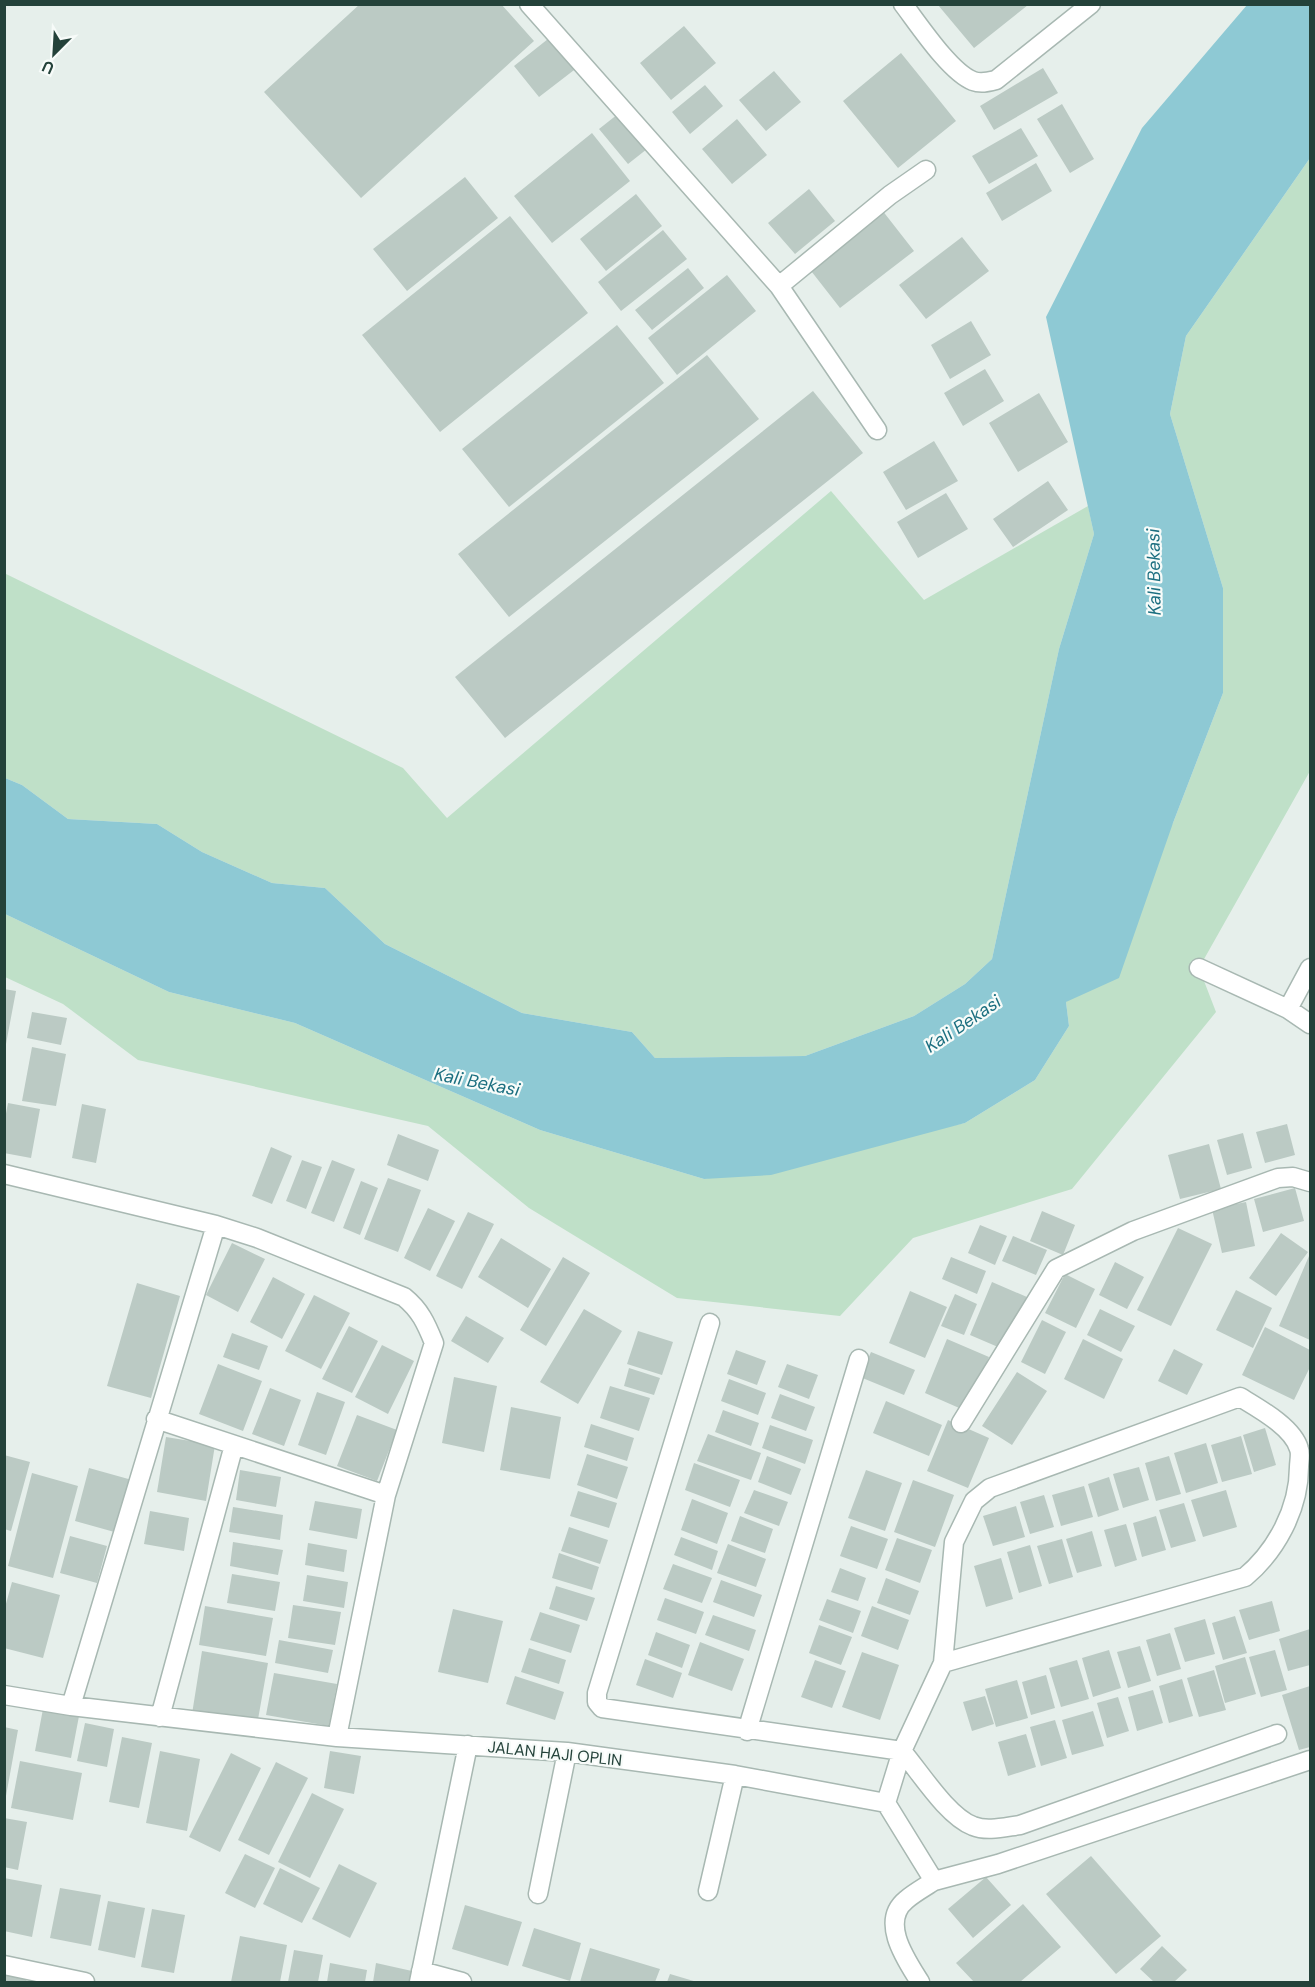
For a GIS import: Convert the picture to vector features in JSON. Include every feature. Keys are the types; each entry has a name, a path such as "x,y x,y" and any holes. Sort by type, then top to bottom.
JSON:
{"street":[{"path":"529,4 779,286 877,430"},
{"path":"903,4 953,65 974,81 985,83 996,80 1091,4"},
{"path":"779,286 890,195 926,170"},
{"path":"1199,968 1288,1009 1311,1024"},
{"path":"1288,1009 1311,968"},
{"path":"4,1174 216,1225 257,1238 404,1297 422,1314 434,1342 386,1495 337,1737"},
{"path":"961,1423 1056,1269 1133,1231 1278,1178 1293,1177 1311,1182"},
{"path":"71,1706 216,1225"},
{"path":"710,1323 597,1693 597,1702 602,1708 747,1731 902,1750 959,1818 973,1826 990,1829 1020,1825 1277,1734"},
{"path":"747,1731 859,1359"},
{"path":"934,1881 886,1803 902,1750 944,1663 954,1542 974,1501 990,1488 1240,1397 1282,1425 1299,1448 1299,1477 1292,1508 1262,1563 1245,1577 944,1663"},
{"path":"156,1419 386,1495"},
{"path":"160,1717 234,1445"},
{"name":"JALAN HAJI OPLIN","path":"4,1695 71,1706 337,1737 567,1752 735,1775 886,1803"},
{"path":"462,1983 420,1977 468,1745"},
{"path":"538,1894 567,1752"},
{"path":"920,1983 902,1954 896,1931 896,1917 904,1901 934,1881 999,1864 1311,1760"},
{"path":"708,1891 735,1775"},
{"path":"4,1965 85,1983"}],"green space":[{"path":"1310,158 1310,771 1199,968 1216,1012 1072,1189 913,1238 840,1316 677,1298 529,1208 428,1126 138,1060 63,1004 5,977 5,914 169,992 295,1023 540,1130 704,1179 965,1123 1035,1080 1069,1026 1066,1002 1173,823 1223,693 1223,588 1170,414 1186,336"},
{"path":"831,491 924,600 1088,506 1094,534 1059,649 992,959 965,984 914,1016 805,1056 655,1058 632,1032 522,1013 385,944 325,888 272,883 202,852 157,824 68,819 22,785 5,778 4,573 403,768 447,818"}],"water":[{"name":"Kali Bekasi","path":"1247,5 1310,5 1310,158 1186,336 1170,414 1223,588 1223,693 1173,823 1119,978 1066,1002 1069,1026 1035,1080 965,1123 771,1175 704,1179 540,1130 295,1023 169,992 5,914 5,778 22,785 68,819 157,824 202,852 272,883 325,888 385,944 522,1013 632,1032 655,1058 805,1056 914,1016 965,984 992,959 1059,649 1094,534 1046,317 1142,128"}],"building":[{"path":"360,4 501,4 534,41 361,198 264,92"},
{"path":"938,5 1028,5 974,48"},
{"path":"684,26 716,63 671,100 640,63"},
{"path":"553,35 578,67 539,97 514,66"},
{"path":"901,53 956,121 898,168 843,101"},
{"path":"1043,68 1058,93 994,130 980,106"},
{"path":"774,71 801,102 766,131 739,100"},
{"path":"705,85 723,106 690,134 672,112"},
{"path":"1062,104 1094,159 1070,173 1037,119"},
{"path":"618,114 647,149 628,164 599,129"},
{"path":"737,119 767,155 732,184 702,149"},
{"path":"1021,128 1038,156 989,184 972,156"},
{"path":"592,133 630,181 552,243 514,196"},
{"path":"1036,163 1052,191 1002,221 986,193"},
{"path":"465,177 498,218 407,291 373,249"},
{"path":"809,189 835,221 795,254 768,223"},
{"path":"636,194 662,226 606,271 580,239"},
{"path":"882,210 914,251 840,308 808,267"},
{"path":"510,216 588,313 440,432 362,335"},
{"path":"663,230 687,259 621,311 598,282"},
{"path":"962,237 989,271 926,319 899,285"},
{"path":"688,268 704,288 652,330 635,310"},
{"path":"727,275 756,311 677,375 648,338"},
{"path":"971,321 991,355 950,379 931,345"},
{"path":"617,325 664,383 509,507 462,449"},
{"path":"707,355 759,419 509,617 458,554"},
{"path":"985,369 1004,401 963,426 944,393"},
{"path":"813,391 863,453 505,738 455,677"},
{"path":"1039,393 1068,442 1018,472 989,423"},
{"path":"934,441 958,481 906,510 883,472"},
{"path":"1048,481 1068,510 1013,547 993,519"},
{"path":"946,493 968,529 918,558 897,522"},
{"path":"4,989 16,991 6,1044 4,1044"},
{"path":"32,1012 67,1018 61,1045 27,1038"},
{"path":"32,1047 66,1054 56,1106 22,1101"},
{"path":"8,1103 40,1109 31,1158 4,1153 4,1124"},
{"path":"82,1104 106,1109 96,1163 72,1158"},
{"path":"1287,1124 1295,1155 1265,1163 1256,1132"},
{"path":"1243,1133 1252,1168 1227,1175 1217,1140"},
{"path":"398,1134 439,1150 428,1181 387,1165"},
{"path":"1209,1144 1221,1189 1180,1199 1168,1155"},
{"path":"271,1147 292,1156 272,1204 252,1196"},
{"path":"302,1160 322,1167 306,1209 286,1201"},
{"path":"332,1160 355,1169 334,1222 311,1213"},
{"path":"388,1178 421,1190 398,1252 364,1239"},
{"path":"361,1181 378,1188 360,1235 343,1228"},
{"path":"1295,1188 1304,1221 1263,1232 1254,1199"},
{"path":"1246,1202 1255,1246 1222,1253 1212,1209"},
{"path":"428,1208 455,1221 430,1271 404,1258"},
{"path":"1042,1211 1075,1225 1063,1255 1030,1241"},
{"path":"468,1212 494,1224 462,1289 436,1276"},
{"path":"980,1225 1007,1236 995,1265 968,1253"},
{"path":"1178,1228 1212,1244 1171,1326 1137,1310"},
{"path":"1281,1233 1308,1252 1276,1296 1249,1278"},
{"path":"1013,1236 1047,1250 1036,1275 1002,1261"},
{"path":"501,1238 551,1269 528,1308 478,1277"},
{"path":"232,1243 265,1259 238,1312 206,1295"},
{"path":"563,1257 590,1273 546,1346 520,1330"},
{"path":"951,1257 986,1271 977,1294 942,1279"},
{"path":"1310,1257 1310,1340 1279,1326"},
{"path":"1115,1262 1144,1277 1127,1309 1099,1295"},
{"path":"1065,1274 1095,1289 1076,1328 1045,1313"},
{"path":"273,1277 305,1294 282,1339 250,1322"},
{"path":"992,1282 1027,1297 1005,1350 970,1335"},
{"path":"137,1283 180,1296 151,1398 107,1386"},
{"path":"1236,1290 1272,1308 1253,1348 1216,1330"},
{"path":"910,1291 947,1307 925,1358 889,1343"},
{"path":"955,1294 977,1304 964,1335 941,1326"},
{"path":"314,1295 350,1313 321,1369 285,1351"},
{"path":"584,1309 622,1331 578,1404 540,1382"},
{"path":"1100,1309 1135,1326 1121,1352 1087,1335"},
{"path":"466,1316 504,1338 488,1363 451,1341"},
{"path":"1042,1320 1066,1332 1045,1374 1021,1362"},
{"path":"349,1326 378,1341 352,1393 322,1379"},
{"path":"1265,1327 1310,1350 1310,1367 1294,1400 1242,1375"},
{"path":"638,1331 673,1342 662,1375 627,1364"},
{"path":"232,1333 268,1346 259,1370 223,1357"},
{"path":"947,1339 989,1357 966,1411 925,1393"},
{"path":"1083,1339 1123,1359 1104,1399 1064,1379"},
{"path":"382,1345 414,1361 388,1414 355,1397"},
{"path":"1174,1349 1203,1364 1187,1395 1158,1381"},
{"path":"736,1350 766,1361 757,1385 727,1374"},
{"path":"871,1352 915,1370 904,1395 860,1377"},
{"path":"218,1364 262,1381 243,1431 199,1414"},
{"path":"787,1364 818,1375 809,1399 778,1387"},
{"path":"629,1368 660,1378 654,1395 624,1386"},
{"path":"1017,1372 1047,1391 1012,1445 982,1426"},
{"path":"454,1377 497,1386 484,1452 442,1443"},
{"path":"729,1379 766,1393 758,1415 721,1401"},
{"path":"610,1386 650,1398 639,1431 600,1418"},
{"path":"270,1388 301,1400 284,1446 252,1434"},
{"path":"317,1392 345,1402 326,1455 298,1445"},
{"path":"780,1394 815,1407 806,1431 771,1418"},
{"path":"886,1401 942,1425 929,1456 873,1433"},
{"path":"511,1407 561,1417 550,1479 500,1470"},
{"path":"723,1410 759,1423 751,1446 715,1432"},
{"path":"357,1415 397,1430 377,1481 337,1466"},
{"path":"948,1420 989,1438 968,1488 927,1471"},
{"path":"591,1424 634,1438 627,1461 584,1447"},
{"path":"770,1425 813,1440 805,1464 762,1448"},
{"path":"1265,1428 1276,1465 1254,1472 1243,1435"},
{"path":"708,1434 761,1453 751,1480 697,1461"},
{"path":"1241,1436 1252,1474 1222,1482 1211,1445"},
{"path":"166,1437 215,1445 206,1501 157,1492"},
{"path":"1206,1443 1218,1483 1186,1493 1174,1453"},
{"path":"587,1454 628,1467 617,1499 577,1485"},
{"path":"4,1455 30,1462 11,1531 4,1529"},
{"path":"767,1456 801,1469 791,1495 758,1482"},
{"path":"1169,1456 1181,1494 1156,1501 1145,1463"},
{"path":"694,1463 740,1480 730,1507 685,1490"},
{"path":"1139,1467 1149,1500 1123,1508 1113,1474"},
{"path":"89,1468 132,1480 118,1533 75,1521"},
{"path":"240,1470 281,1477 276,1507 236,1500"},
{"path":"866,1470 902,1483 885,1531 848,1518"},
{"path":"32,1473 78,1486 53,1578 8,1566"},
{"path":"1109,1477 1119,1510 1098,1517 1088,1484"},
{"path":"913,1480 954,1495 935,1547 894,1532"},
{"path":"1084,1486 1093,1517 1061,1526 1052,1495"},
{"path":"754,1490 788,1502 779,1526 744,1513"},
{"path":"1226,1490 1237,1527 1203,1537 1191,1500"},
{"path":"578,1491 617,1503 609,1528 570,1516"},
{"path":"1044,1495 1054,1527 1030,1534 1020,1502"},
{"path":"692,1499 728,1513 717,1544 681,1530"},
{"path":"315,1501 362,1509 357,1539 309,1530"},
{"path":"1184,1503 1196,1541 1171,1548 1159,1510"},
{"path":"1016,1506 1025,1537 993,1546 983,1516"},
{"path":"233,1507 283,1515 280,1540 229,1532"},
{"path":"150,1511 189,1518 184,1551 144,1544"},
{"path":"740,1516 773,1529 765,1553 731,1541"},
{"path":"1156,1516 1166,1550 1142,1557 1133,1523"},
{"path":"1126,1524 1137,1560 1115,1567 1104,1530"},
{"path":"851,1526 888,1539 877,1569 840,1556"},
{"path":"569,1527 608,1540 600,1564 561,1551"},
{"path":"1092,1531 1102,1566 1077,1573 1066,1539"},
{"path":"70,1536 107,1546 97,1583 60,1573"},
{"path":"681,1537 718,1551 712,1570 674,1555"},
{"path":"897,1538 932,1550 920,1583 885,1570"},
{"path":"1062,1539 1073,1577 1049,1584 1037,1546"},
{"path":"233,1542 283,1550 278,1575 230,1566"},
{"path":"308,1543 347,1550 344,1572 305,1565"},
{"path":"728,1544 766,1559 756,1587 717,1573"},
{"path":"1030,1545 1042,1586 1019,1593 1007,1552"},
{"path":"559,1553 599,1567 592,1590 552,1578"},
{"path":"1001,1558 1013,1599 986,1607 974,1566"},
{"path":"673,1564 712,1578 702,1603 663,1589"},
{"path":"840,1568 866,1578 858,1601 831,1592"},
{"path":"232,1574 280,1582 275,1611 227,1603"},
{"path":"307,1575 348,1582 344,1608 303,1601"},
{"path":"886,1578 919,1591 910,1615 877,1603"},
{"path":"721,1580 762,1595 754,1617 713,1602"},
{"path":"12,1582 60,1595 43,1658 4,1648 4,1611"},
{"path":"556,1586 595,1598 587,1621 549,1609"},
{"path":"665,1598 704,1612 696,1634 657,1620"},
{"path":"827,1599 861,1611 853,1633 819,1620"},
{"path":"1272,1601 1280,1631 1249,1640 1239,1610"},
{"path":"293,1605 341,1612 335,1645 288,1638"},
{"path":"205,1606 273,1618 266,1656 199,1645"},
{"path":"872,1606 909,1620 898,1650 861,1636"},
{"path":"453,1609 503,1621 488,1683 438,1672"},
{"path":"540,1612 580,1625 571,1653 530,1640"},
{"path":"713,1615 756,1630 749,1651 705,1635"},
{"path":"1235,1616 1247,1653 1223,1660 1212,1623"},
{"path":"1205,1619 1215,1654 1185,1662 1174,1628"},
{"path":"819,1625 852,1637 841,1665 809,1653"},
{"path":"1310,1629 1310,1665 1288,1671 1279,1639"},
{"path":"656,1632 690,1645 682,1668 648,1655"},
{"path":"1170,1633 1181,1669 1157,1676 1146,1640"},
{"path":"279,1640 333,1650 328,1673 275,1663"},
{"path":"700,1642 744,1659 732,1691 688,1675"},
{"path":"1140,1646 1151,1681 1128,1688 1117,1652"},
{"path":"529,1648 566,1660 559,1684 521,1672"},
{"path":"1109,1650 1121,1688 1093,1697 1082,1658"},
{"path":"1275,1650 1287,1690 1261,1697 1249,1657"},
{"path":"202,1651 268,1663 257,1725 192,1714"},
{"path":"862,1652 899,1665 880,1720 842,1707"},
{"path":"1245,1657 1256,1694 1225,1703 1215,1666"},
{"path":"645,1659 682,1673 673,1698 636,1685"},
{"path":"815,1660 846,1671 832,1708 801,1697"},
{"path":"1077,1660 1089,1699 1061,1707 1049,1668"},
{"path":"1214,1670 1226,1710 1199,1717 1187,1678"},
{"path":"274,1673 337,1684 329,1726 266,1715"},
{"path":"1046,1675 1055,1708 1031,1715 1022,1682"},
{"path":"515,1676 564,1692 555,1720 506,1704"},
{"path":"1182,1679 1193,1716 1169,1723 1159,1686"},
{"path":"1017,1680 1028,1718 996,1727 985,1689"},
{"path":"1310,1686 1310,1747 1299,1750 1282,1695"},
{"path":"1153,1690 1163,1723 1137,1731 1128,1697"},
{"path":"985,1696 994,1724 972,1731 963,1702"},
{"path":"1118,1697 1129,1731 1107,1738 1097,1703"},
{"path":"43,1709 79,1716 71,1758 35,1751"},
{"path":"1093,1711 1104,1746 1072,1755 1062,1720"},
{"path":"1055,1720 1067,1758 1041,1766 1030,1727"},
{"path":"85,1723 114,1729 107,1767 77,1761"},
{"path":"4,1727 18,1730 6,1796 4,1796"},
{"path":"1026,1734 1036,1767 1008,1776 998,1742"},
{"path":"122,1737 152,1743 139,1808 109,1802"},
{"path":"160,1751 200,1759 187,1831 146,1823"},
{"path":"330,1751 361,1756 354,1794 324,1788"},
{"path":"231,1753 261,1768 220,1852 189,1837"},
{"path":"20,1761 82,1773 73,1820 11,1808"},
{"path":"276,1762 308,1778 269,1855 238,1840"},
{"path":"312,1793 344,1809 310,1878 278,1862"},
{"path":"4,1818 27,1822 18,1870 4,1867"},
{"path":"245,1854 275,1868 255,1908 225,1893"},
{"path":"1091,1856 1161,1936 1116,1974 1046,1894"},
{"path":"339,1864 377,1883 350,1938 312,1919"},
{"path":"280,1868 320,1888 302,1923 263,1904"},
{"path":"986,1877 1011,1905 973,1938 948,1909"},
{"path":"4,1878 42,1885 32,1937 4,1931"},
{"path":"60,1888 101,1895 91,1946 50,1938"},
{"path":"108,1901 145,1908 135,1958 98,1950"},
{"path":"1023,1904 1061,1947 1020,1982 974,1982 956,1963"},
{"path":"465,1905 522,1922 508,1966 452,1949"},
{"path":"152,1909 185,1915 174,1973 141,1967"},
{"path":"534,1928 581,1943 570,1981 522,1966"},
{"path":"240,1936 287,1945 280,1982 231,1982"},
{"path":"1162,1946 1187,1970 1174,1982 1154,1982 1140,1969"},
{"path":"590,1948 660,1969 655,1982 580,1982"},
{"path":"294,1950 323,1955 318,1982 288,1982"},
{"path":"330,1963 367,1970 365,1982 327,1982"},
{"path":"376,1963 412,1971 410,1982 373,1982"},
{"path":"4,1965 29,1972 26,1982 4,1982"},
{"path":"670,1974 697,1982 667,1982"}]}
